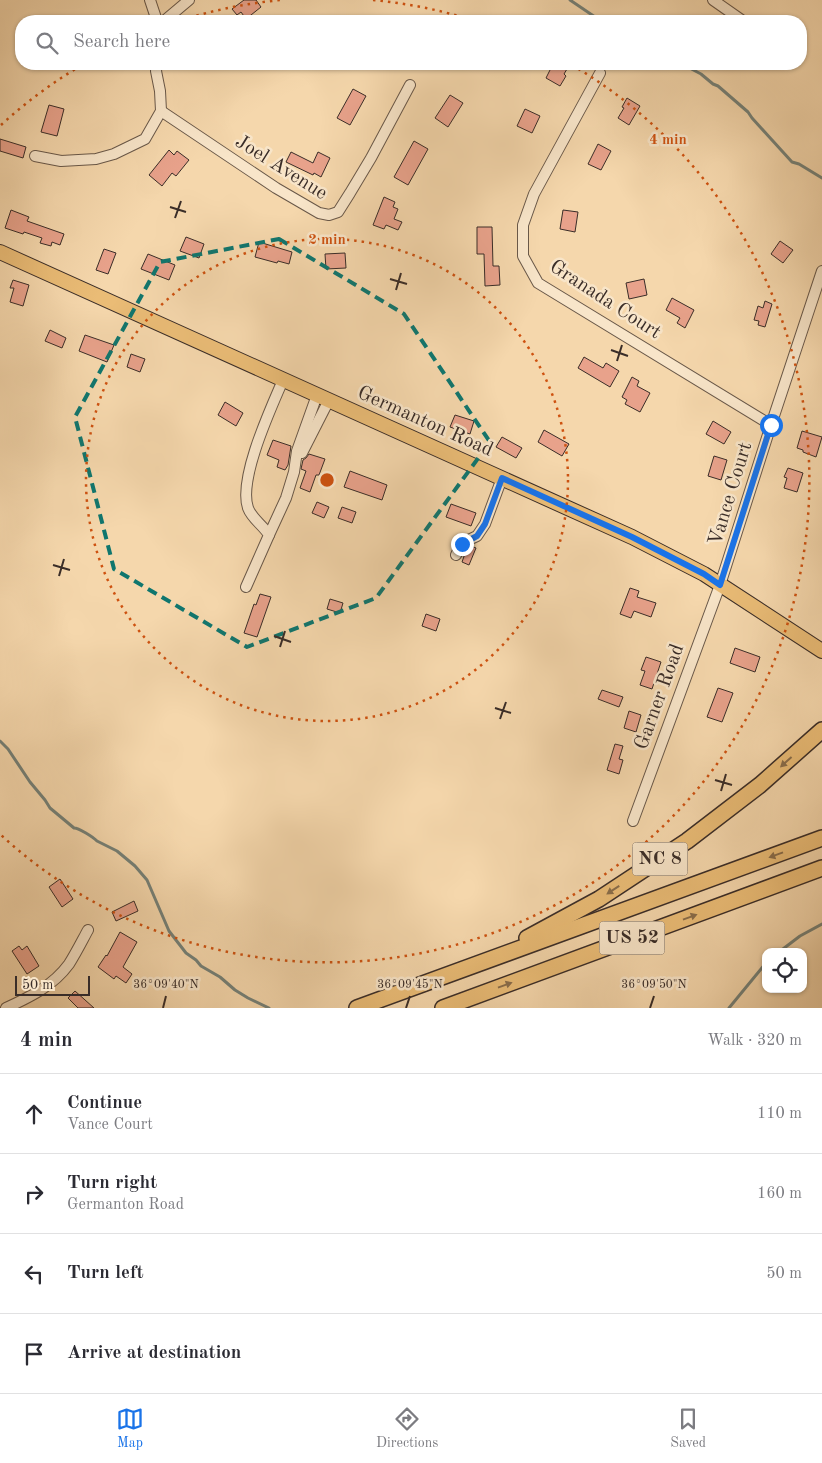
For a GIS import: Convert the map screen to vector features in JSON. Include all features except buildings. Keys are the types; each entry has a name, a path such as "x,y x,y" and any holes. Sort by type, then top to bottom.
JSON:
{"highway":[{"name":"NC 8","path":"479,963 599,899 687,841 760,785 822,730"},
{"name":"US 52","path":"357,1008 822,838"},
{"name":"US 52","path":"443,1008 822,868"}],"main road":[{"name":"Germanton Road","path":"0,252 632,537 704,574 822,651"}],"street":[{"path":"150,0 156,15"},
{"path":"171,15 189,0"},
{"path":"712,0 734,15"},
{"path":"35,156 61,161 96,159 114,154 145,139 161,111 158,70"},
{"name":"Granada Court","path":"600,73 534,194 523,225 523,256 538,283 771,425"},
{"name":"Joel Avenue","path":"161,111 276,188 319,213 329,215 338,212 350,193 410,85"},
{"name":"Vance Court","path":"720,585 822,271"},
{"path":"269,535 266,529 254,518 248,507 247,494 252,458 283,380"},
{"path":"246,588 286,498 294,472 297,451 323,398"},
{"path":"456,555 462,544 477,536 485,524 502,478"},
{"name":"Garner Road","path":"633,821 720,585"},
{"path":"6,1008 36,994 56,978 69,963 88,930"}],"highlighted area":[{"path":"279,239 404,314 490,442 376,598 247,647 114,569 75,417 160,262"}],"waterway":[{"path":"570,0 592,15"},
{"path":"693,70 718,86 748,112 792,162 799,164 822,178"},
{"path":"0,741 8,749 50,808 74,828 117,851 135,866 147,880 169,931 186,953 235,990 269,1008"},
{"path":"784,948 800,936 822,924"},
{"path":"729,1008 762,968"}],"route":[{"path":"462,544 477,536 485,524 502,478 632,537 704,574 720,585 771,425"}]}
